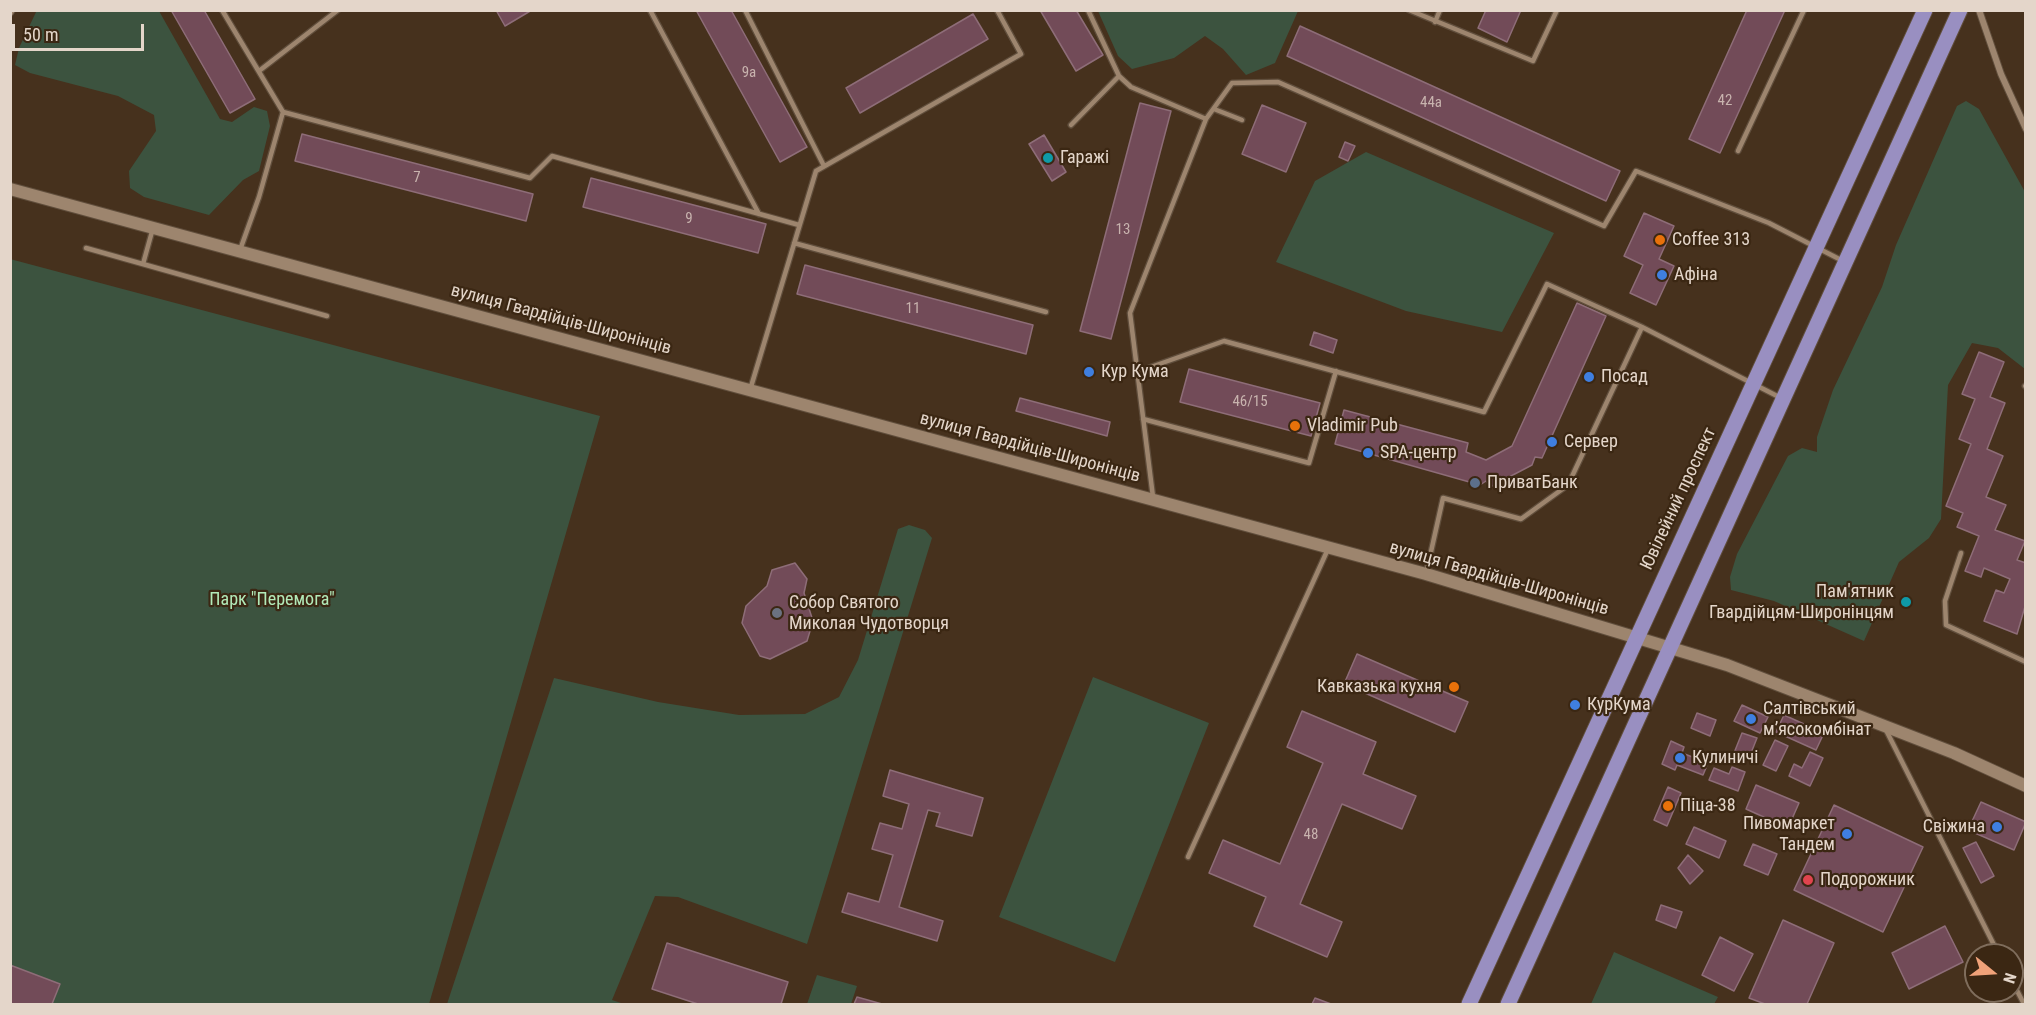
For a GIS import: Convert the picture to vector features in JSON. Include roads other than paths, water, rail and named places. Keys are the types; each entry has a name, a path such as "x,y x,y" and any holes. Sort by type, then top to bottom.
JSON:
{"main road":[{"name":"Ювілейний проспект","path":"1469,1005 1925,10"},
{"path":"1508,1005 1960,10"},
{"name":"вулиця Гвардійців-Широнінців","path":"10,189 1426,574 1748,673 1954,753 2025,786"}],"street":[{"path":"1979,10 2001,74 2025,129"}],"lane":[{"path":"222,10 283,112 530,178 552,156 799,225"},
{"path":"259,71 338,10"},
{"path":"650,10 759,214"},
{"path":"745,10 824,166"},
{"path":"750,390 816,171 1021,54 997,10"},
{"path":"1088,10 1119,76 1131,87 1206,119"},
{"path":"1409,10 1533,61 1557,10"},
{"path":"1435,22 1440,10"},
{"path":"1738,151 1804,10"},
{"path":"1071,124 1119,76"},
{"path":"1153,501 1130,313 1206,119 1232,83 1278,82 1604,225 1636,171 1768,223 1846,262"},
{"path":"1214,109 1242,120"},
{"path":"239,252 259,197 283,112"},
{"path":"143,264 153,228"},
{"path":"794,243 1046,312"},
{"path":"86,248 327,316"},
{"path":"1137,372 1224,340 1484,412 1547,284 1642,327 1784,399"},
{"path":"1426,574 1443,498 1521,519 1568,485 1642,327"},
{"path":"1143,419 1309,463 1336,371"},
{"path":"1188,857 1328,549"},
{"path":"1961,553 1945,601 1946,625 2025,663"},
{"path":"1884,726 1993,943"}],"place":[{"name":"Гаражі","path":"1048,158"},
{"name":"Coffee 313","path":"1660,240"},
{"name":"Афіна","path":"1662,275"},
{"name":"Кур Кума","path":"1089,372"},
{"name":"Посад","path":"1589,377"},
{"name":"Vladimir Pub","path":"1295,426"},
{"name":"Сервер","path":"1552,442"},
{"name":"SPA-центр","path":"1368,453"},
{"name":"ПриватБанк","path":"1475,483"},
{"name":"Пам'ятник Гвардійцям-Широнінцям","path":"1906,602"},
{"name":"Собор Святого Миколая Чудотворця","path":"777,613"},
{"name":"Кавказька кухня","path":"1454,687"},
{"name":"КурКума","path":"1575,705"},
{"name":"Салтівський мʼясокомбінат","path":"1751,719"},
{"name":"Кулиничі","path":"1680,758"},
{"name":"Піца-38","path":"1668,806"},
{"name":"Свіжина","path":"1997,827"},
{"name":"Пивомаркет Тандем","path":"1847,834"},
{"name":"Подорожник","path":"1808,880"}],"park label":[{"name":"Парк \"Перемога\"","path":"272,600"}]}
